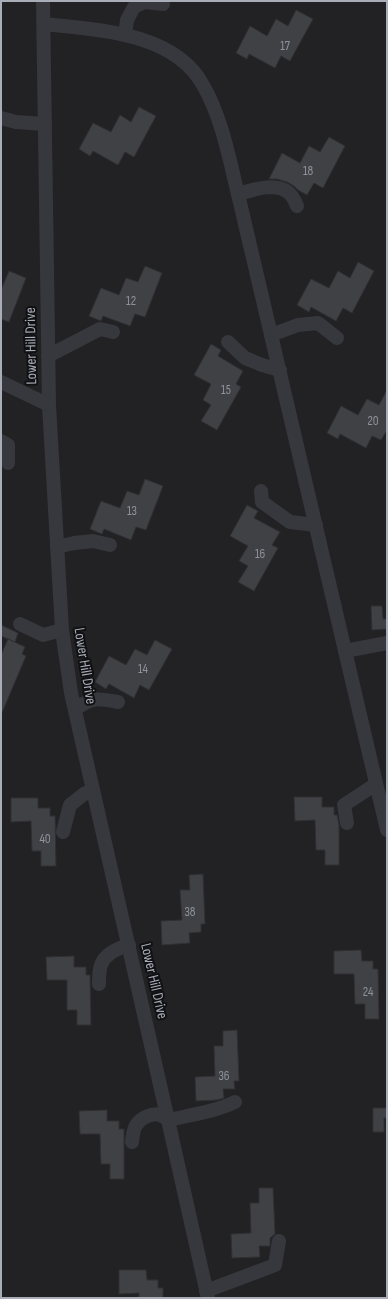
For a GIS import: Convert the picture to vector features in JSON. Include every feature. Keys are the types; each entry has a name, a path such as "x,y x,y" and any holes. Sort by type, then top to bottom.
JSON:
{"street":[{"name":"Lower Hill Drive","path":"43,1 49,405 62,630 71,693 207,1294"},
{"path":"125,35 127,20 134,7 145,2 163,4"},
{"path":"44,24 110,32 156,44 174,54 190,68 202,83 222,130 238,194 376,784 385,811 387,830"},
{"path":"1,118 16,122 45,124"},
{"path":"238,194 271,187 288,192 297,206"},
{"path":"271,335 298,325 318,323 337,338"},
{"path":"48,356 100,329 113,332"},
{"path":"228,342 245,358 280,370"},
{"path":"2,387 49,405"},
{"path":"1,441 8,445 8,463"},
{"path":"261,491 262,502 290,522 316,525"},
{"path":"57,547 93,540 110,545"},
{"path":"20,624 43,635 62,630"},
{"path":"345,651 387,643"},
{"path":"75,709 88,700 102,699 118,702"},
{"path":"347,823 344,805 376,784"},
{"path":"63,832 70,805 84,794 93,790"},
{"path":"99,984 101,965 115,950 128,945"},
{"path":"132,1142 138,1122 146,1117 160,1114 168,1120 204,1113 222,1108 235,1102"},
{"path":"207,1294 275,1266 279,1242"}],"shaded area":[{"path":"1,1 387,1 387,1298 1,1298"}],"building":[{"path":"296,10 313,19 290,61 281,56 275,68 249,54 247,59 236,53 250,26 267,36 276,19 288,26"},
{"path":"139,107 156,116 134,157 125,152 118,165 93,151 90,156 79,149 93,123 111,132 120,115 131,122"},
{"path":"329,137 345,146 323,188 314,183 307,195 287,182 277,179 269,179 282,153 300,163 309,146 320,152"},
{"path":"358,262 374,271 352,313 343,308 336,321 311,307 309,312 297,305 311,279 329,288 338,271 350,278"},
{"path":"145,266 162,273 145,317 135,314 130,326 103,316 101,321 89,316 101,288 119,295 126,278 138,282"},
{"path":"9,271 26,278 9,322 1,319 1,290"},
{"path":"211,344 221,350 218,356 243,371 236,384 241,387 217,430 201,421 211,405 203,400 211,384 194,375"},
{"path":"387,390 387,430 381,440 372,436 366,448 340,434 338,439 327,433 341,406 358,415 367,399 379,405"},
{"path":"145,479 163,486 146,530 136,527 131,540 104,529 102,534 90,529 101,501 120,508 127,491 139,495"},
{"path":"247,505 258,511 254,518 280,532 272,545 278,548 254,591 238,582 248,566 239,561 248,546 230,536"},
{"path":"371,606 382,606 383,619 387,619 387,629 372,630"},
{"path":"1,625 18,633 15,642 1,636"},
{"path":"8,639 25,647 22,654 26,656 1,715 1,655"},
{"path":"155,640 172,649 149,690 140,685 134,698 109,684 106,689 95,682 109,656 126,665 135,649 147,655"},
{"path":"294,797 322,797 322,807 334,807 334,815 337,815 339,825 339,865 325,865 325,850 316,850 315,820 295,821"},
{"path":"11,798 38,798 38,808 50,808 50,816 55,816 56,866 41,866 41,851 32,851 31,821 11,822"},
{"path":"203,874 205,924 201,924 201,932 189,933 190,943 162,945 161,921 182,920 180,890 190,890 189,875"},
{"path":"361,950 362,961 373,961 373,969 378,969 379,1019 365,1019 365,1004 355,1004 354,974 334,974 334,951"},
{"path":"74,956 74,967 86,967 86,975 90,975 91,1025 77,1025 77,1010 67,1010 67,980 47,980 46,957"},
{"path":"237,1030 239,1081 234,1081 235,1089 223,1089 224,1098 217,1100 196,1101 195,1077 215,1076 214,1046 223,1046 223,1031"},
{"path":"373,1108 387,1108 387,1118 384,1118 384,1132 373,1132"},
{"path":"107,1110 107,1121 119,1121 119,1129 124,1129 124,1179 110,1179 110,1164 101,1164 100,1134 80,1134 79,1111"},
{"path":"259,1188 273,1188 275,1234 270,1238 270,1246 259,1246 260,1257 232,1258 231,1234 251,1233 250,1203 259,1203"},
{"path":"119,1270 146,1270 147,1280 158,1280 158,1288 163,1288 163,1298 139,1298 139,1293 119,1294"}]}
